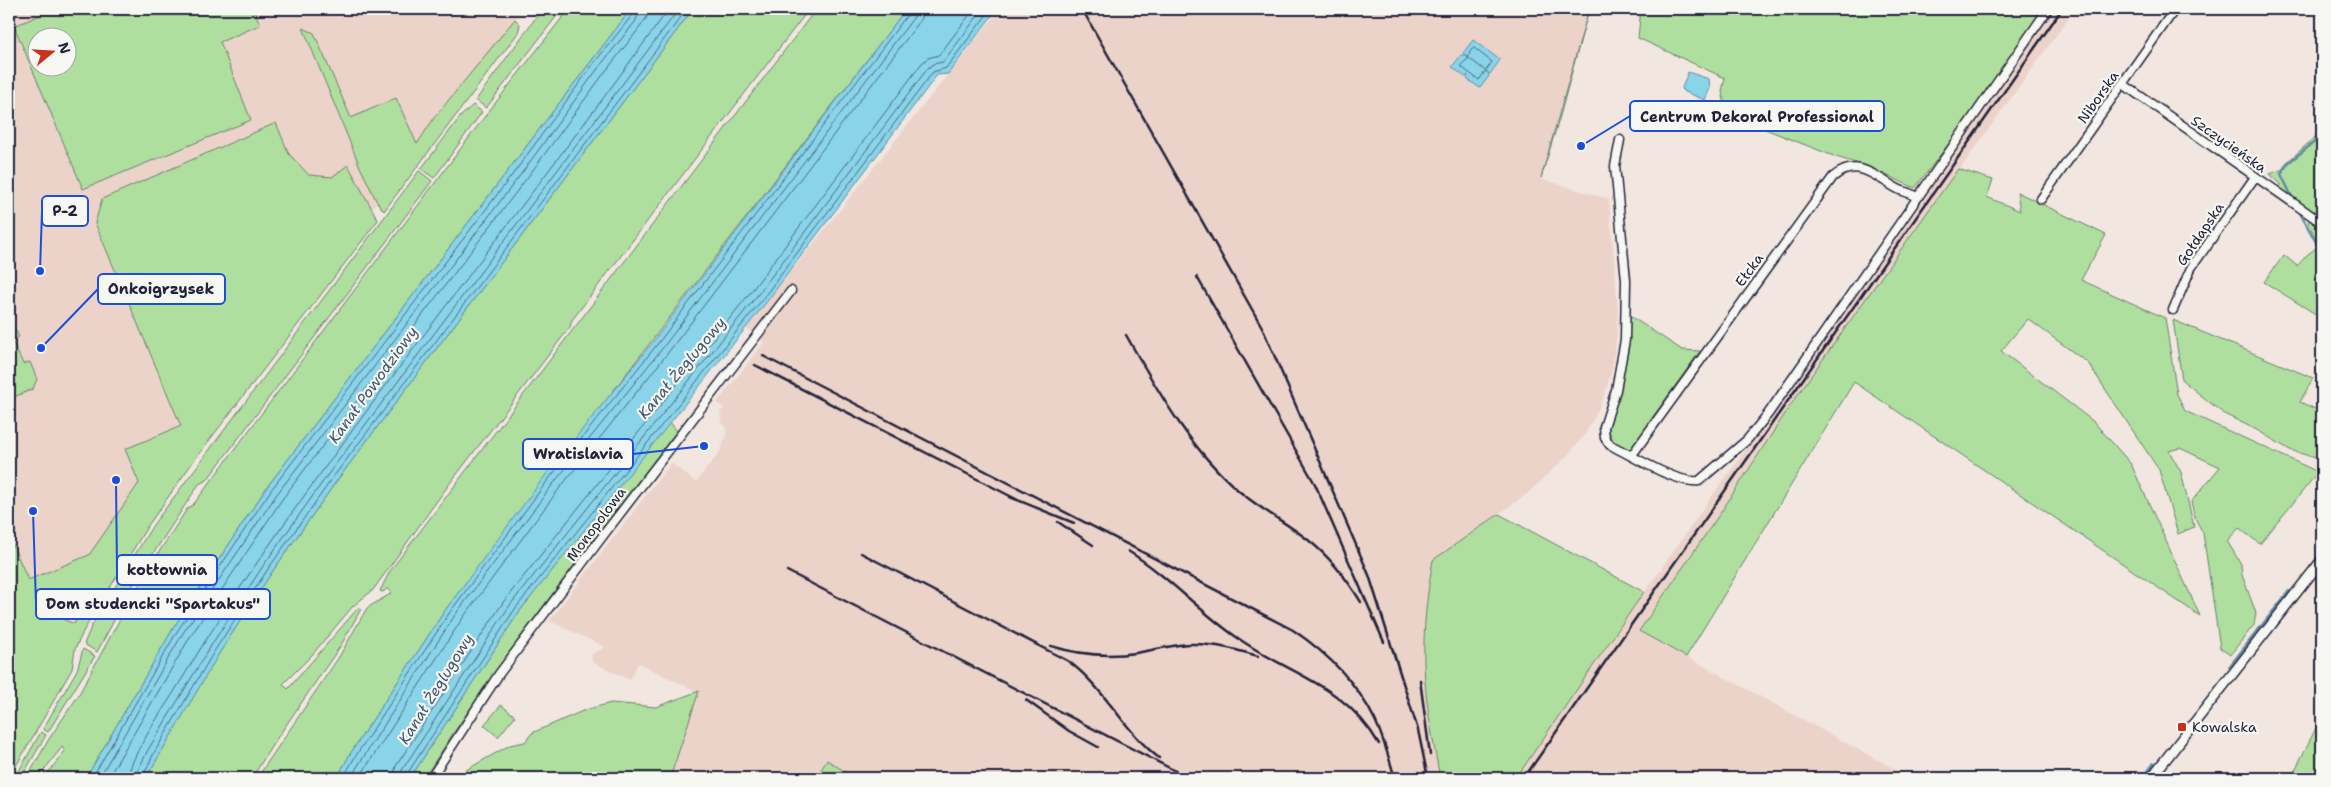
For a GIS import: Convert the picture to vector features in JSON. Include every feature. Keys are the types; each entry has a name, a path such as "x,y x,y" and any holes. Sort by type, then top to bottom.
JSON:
{"street":[{"path":"1620,140 1615,166 1626,280 1625,340 1616,390 1604,427 1606,442 1677,478 1690,482 1699,481 1747,440 1785,390 2048,9"},
{"name":"Niborska","path":"2041,199 2175,9"},
{"name":"Szczycieńska","path":"2122,84 2322,223"},
{"name":"Ełcka","path":"1632,455 1833,177 1846,169 1864,170 1900,190 1918,196"},
{"name":"Gołdapska","path":"2173,310 2191,268 2255,177"},
{"name":"Monopolowa","path":"431,778 500,674 716,386 791,291"},
{"path":"2152,778 2322,560"}],"shaded area":[{"path":"9,9 524,9 434,118 371,210 142,513 74,624 9,597"},
{"path":"1000,9 1589,9 1541,179 1609,199 1618,310 1613,366 1605,394 1595,416 1584,436 1568,455 1527,494 1433,560 1442,778 452,778 510,745 525,742 532,733 585,710 611,703 656,707 698,692 638,663 630,680 592,662 591,655 605,647 549,621 671,463 696,482 719,453 727,435 725,426 721,422 720,413 724,408 717,403 764,342 746,328"},
{"path":"2055,9 2075,9 1796,397 1719,515 1639,631 1911,778 1515,778 1707,503 1844,315"}],"green space":[{"path":"55,9 254,9 260,25 220,42 251,120 83,189 36,78 78,78 78,28 28,28 28,59 14,26"},
{"path":"542,9 562,9 486,108 476,100"},
{"path":"569,9 631,9 267,487 174,627 86,778 44,778 65,751 62,747 38,778 27,778 49,739 78,696 144,575 187,509 193,505 486,115"},
{"path":"693,9 809,9 572,320 570,327 447,487 373,590 353,606 311,656 283,684 288,689 359,607 361,609 341,645 252,778 146,778 216,658 272,572 338,479"},
{"path":"816,9 906,9 446,609 350,754 337,778 257,778 339,657 367,608 392,593 388,588 383,592 380,591 390,571"},
{"path":"1589,9 1560,116 1541,178"},
{"path":"1641,9 2043,9 1963,125 1915,188 1866,166 1836,157 1727,114 1722,91 1725,78 1638,38"},
{"path":"515,19 520,24 518,33 384,211 377,202 360,167 303,28 314,33 351,118 396,98 417,144 434,118"},
{"path":"473,105 482,112 434,178 421,169 461,116"},
{"path":"276,123 289,154 309,175 332,177 348,165 378,220 195,459 147,527 84,630 75,649 72,669 9,778 9,536 28,580 89,555 139,483 125,449 181,426 95,223 102,199","holes":["67,592 87,601 74,624 56,616"]},
{"path":"2322,131 2322,220 2279,190 2281,184 2270,174 2283,169 2285,164"},
{"path":"1958,169 1993,180 1987,197 2020,211 2017,192 2106,235 2081,280 2165,318 2177,394 2185,411 2318,472 2260,544 2239,528 2227,541 2241,564 2242,575 2256,613 2254,625 2230,655 2220,648 2203,533 2195,518 2191,502 2220,467 2180,448 2169,451 2181,472 2194,527 2178,534 2159,470 2088,363 2028,319 2001,351 2094,422 2131,464 2200,616 1854,382 1686,657 1639,631 1719,515 1796,397"},
{"path":"419,171 432,181 207,480 199,484 137,578 97,652 84,644 92,625 153,525"},
{"path":"2310,219 2322,227 2322,318 2264,282 2284,255 2297,266 2319,246 2308,222"},
{"path":"1630,316 1682,350 1700,351 1632,449 1627,449 1615,443 1609,427 1628,350"},
{"path":"9,317 19,337 12,340 23,364 30,362 37,379 33,389 9,399"},
{"path":"2173,320 2313,378 2300,402 2322,412 2322,460 2290,450 2257,430 2224,414 2182,380"},
{"path":"670,422 677,431 515,645 424,778 410,778 519,612"},
{"path":"1499,514 1644,592 1516,778 1440,778 1428,707 1424,663 1426,611 1433,560"},
{"path":"83,649 95,656 48,732 43,729 77,670"},
{"path":"699,691 672,772 667,778 452,778 510,745 525,742 532,733 585,710 611,703 656,707"},
{"path":"501,705 515,716 498,737 484,725"},
{"path":"2322,716 2322,778 2291,778"},
{"path":"41,732 46,735 21,778 15,778"},
{"path":"827,760 855,778 816,778"}],"water":[{"name":"Kanał Powodziowy","path":"631,9 693,9 338,479 272,572 220,652 146,778 86,778 174,627 267,487"},
{"name":"Kanał Żeglugowy","path":"906,9 997,9 948,74 937,75 765,304 519,612 410,778 337,778 350,754 446,609 544,477 652,343"},
{"path":"1473,40 1500,60 1490,74 1463,53"},
{"path":"1461,55 1464,55 1488,73 1489,76 1480,88 1467,79 1468,75 1465,77 1452,67"},
{"path":"1688,72 1709,79 1710,88 1705,100 1683,91 1682,88"}],"waterway":[{"path":"2293,199 2281,174 2288,163 2322,136"},
{"path":"2300,213 2322,253"},
{"path":"2317,371 2322,357"},
{"path":"2229,667 2289,591"},
{"path":"2143,778 2154,763"}],"railway":[{"path":"1082,9 1262,327 1369,575 1418,730 1428,778"},
{"path":"1524,778 2062,9"},
{"path":"1197,277 1315,484 1384,642"},
{"path":"1126,335 1176,418 1205,456 1239,491 1299,533 1323,553 1344,576 1361,602"},
{"path":"763,356 1293,630 1318,649 1340,670 1368,706 1378,727 1395,778"},
{"path":"755,365 1016,499"},
{"path":"1010,497 1074,523"},
{"path":"1058,522 1093,545"},
{"path":"1128,551 1156,571 1235,636 1313,681 1349,706 1365,723 1379,744"},
{"path":"861,553 1068,661 1093,684 1135,735 1159,758"},
{"path":"787,571 1189,778"},
{"path":"1051,646 1083,653 1115,655 1179,645 1202,644 1258,656"},
{"path":"1420,680 1430,755"},
{"path":"1026,700 1069,731 1098,747"}],"place":[{"name":"Centrum Dekoral Professional","path":"1581,146"},
{"name":"P-2","path":"40,271"},
{"name":"Onkoigrzysek","path":"41,348"},
{"name":"Wratislavia","path":"704,446"},
{"name":"kotłownia","path":"116,480"},
{"name":"Dom studencki \"Spartakus\"","path":"33,511"},
{"name":"Kowalska","path":"2182,727"}]}
